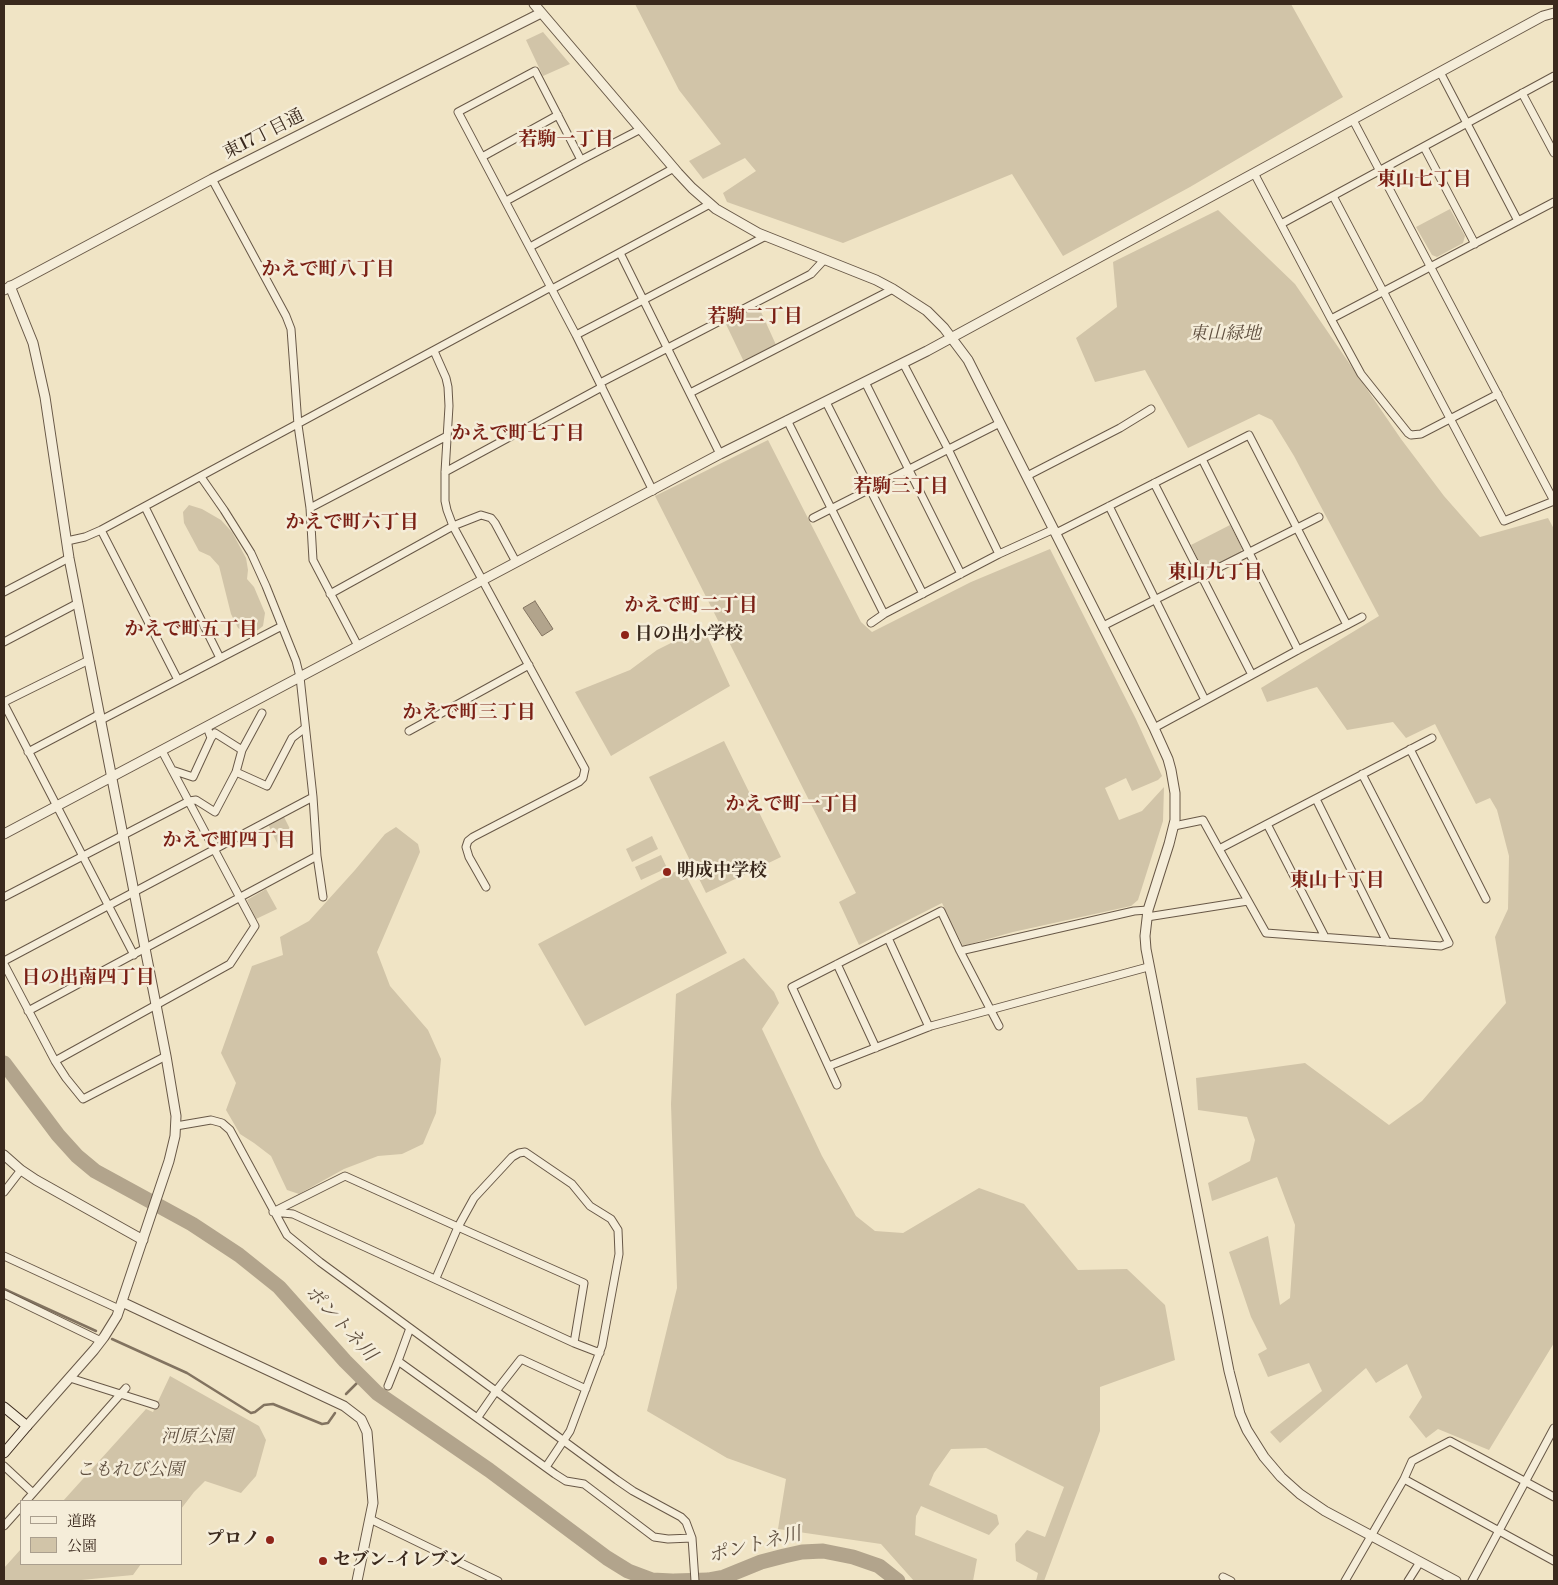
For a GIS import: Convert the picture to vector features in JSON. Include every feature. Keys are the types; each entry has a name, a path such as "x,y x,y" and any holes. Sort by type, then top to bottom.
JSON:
{"street":[{"path":"534,4 674,168 710,204 730,218 766,236 893,289 927,311 951,337 968,360 1154,728 1168,759 1174,782 1176,809 1174,826 1148,914 1145,936 1148,967 1230,1377 1240,1414 1247,1430 1281,1478 1300,1494 1321,1508 1456,1581"},
{"name":"東17丁目通","path":"7,288 212,179 541,13"},
{"path":"4,834 720,454 904,364 1440,72 1544,16 1554,13"},
{"path":"581,160 535,71 458,112 552,288 653,491"},
{"path":"1440,72 1518,221"},
{"path":"1281,224 1554,76"},
{"path":"1522,93 1554,153"},
{"path":"482,157 558,115"},
{"path":"1333,196 1504,521 1554,501 1353,120"},
{"path":"506,201 641,129"},
{"path":"1424,147 1475,244"},
{"path":"530,246 674,168"},
{"path":"1254,174 1358,369 1408,433 1416,435 1498,394"},
{"path":"212,179 286,316 291,329 298,425 310,508 313,560 358,646"},
{"path":"1331,319 1554,202"},
{"path":"66,541 90,536 710,204"},
{"path":"576,335 766,236"},
{"path":"620,253 720,454"},
{"path":"444,472 668,347 811,274 824,260"},
{"path":"4,1453 101,1341 117,1316 169,1161 176,1126 166,1056 69,558 39,364 33,343 7,288"},
{"path":"690,393 893,289"},
{"path":"434,351 448,387 449,406 444,472 445,501 454,526 585,769 585,774 579,782 468,841 466,847 468,857 486,887"},
{"path":"904,364 999,554"},
{"path":"865,382 961,574"},
{"path":"826,402 868,489 923,594"},
{"path":"1027,476 1120,428 1151,409"},
{"path":"787,420 884,614"},
{"path":"812,518 1000,423"},
{"path":"871,623 884,614 999,554 1109,506 1249,435 1347,625"},
{"path":"310,508 447,436"},
{"path":"1202,458 1298,650"},
{"path":"201,477 251,553 296,660 300,677 317,856 324,898"},
{"path":"1154,483 1252,675"},
{"path":"1109,506 1205,700"},
{"path":"145,507 220,658"},
{"path":"330,594 454,526 481,515 491,518 495,523 516,562"},
{"path":"1103,626 1319,517"},
{"path":"101,530 178,680"},
{"path":"4,592 69,558"},
{"path":"4,642 78,603"},
{"path":"1154,728 1362,617"},
{"path":"28,752 178,680 282,626"},
{"path":"89,660 4,703 134,955"},
{"path":"409,731 529,665"},
{"path":"4,897 189,800 196,800 215,812 236,772 242,750 262,713"},
{"path":"207,727 211,738"},
{"path":"236,772 267,786 292,738 305,728"},
{"path":"172,770 194,777 215,733 242,750"},
{"path":"1220,849 1432,738"},
{"path":"1410,749 1486,899"},
{"path":"55,1062 230,964 255,926 162,751"},
{"path":"1174,826 1203,820 1266,933 1441,946 1449,943 1362,774"},
{"path":"166,1056 83,1099 55,1062 4,963 108,905 312,797"},
{"path":"1316,799 1387,942"},
{"path":"1267,824 1324,937"},
{"path":"28,1011 317,856"},
{"path":"960,951 1134,911 1148,914 1248,901"},
{"path":"837,1085 792,987 941,911 998,1026"},
{"path":"888,938 929,1027"},
{"path":"837,964 876,1048"},
{"path":"829,1066 929,1027 1148,967"},
{"path":"176,1126 212,1120 226,1126 234,1136 283,1230 292,1240 633,1491 681,1517 686,1522 692,1538 694,1581"},
{"path":"436,1278 458,1227 474,1198 512,1157 519,1153 525,1152 572,1184 590,1206 611,1219 618,1230 619,1254 600,1353 570,1431 546,1467"},
{"path":"4,1155 21,1170 143,1240"},
{"path":"4,1192 21,1170"},
{"path":"273,1212 345,1176 584,1283 574,1343"},
{"path":"273,1212 293,1214 574,1343 600,1353"},
{"path":"4,1256 121,1306 354,1412 361,1419 367,1432 373,1488 370,1519 357,1581"},
{"path":"4,1294 101,1341"},
{"path":"388,1386 410,1328"},
{"path":"478,1417 521,1359 586,1389"},
{"path":"398,1361 566,1481 584,1484 654,1537 668,1540 692,1538"},
{"path":"70,1378 155,1405"},
{"path":"27,1500 126,1388"},
{"path":"4,1407 27,1426"},
{"path":"1472,1581 1554,1428"},
{"path":"1345,1581 1404,1479 1412,1461 1450,1441 1554,1497"},
{"path":"4,1466 34,1493"},
{"path":"1404,1479 1554,1561"},
{"path":"4,1526 20,1508"},
{"path":"370,1519 498,1581"},
{"path":"1408,1581 1420,1562"},
{"path":"1223,1577 1231,1581"}],"green space":[{"path":"635,4 1291,4 1343,97 1190,187 1063,256 1012,174 843,243 727,202 723,193 756,171 745,158 703,179 689,161 721,144 679,90"},
{"path":"543,32 570,64 543,76 526,40"},
{"path":"1450,209 1465,236 1463,243 1437,257 1432,255 1416,227"},
{"name":"東山緑地","path":"1218,210 1295,284 1401,439 1444,496 1480,537 1548,518 1554,529 1554,1343 1489,1450 1438,1429 1426,1438 1409,1417 1422,1397 1407,1364 1376,1383 1366,1368 1280,1443 1270,1432 1322,1391 1309,1363 1268,1377 1258,1354 1267,1349 1251,1317 1229,1252 1268,1236 1280,1305 1290,1298 1295,1225 1277,1177 1212,1201 1208,1183 1250,1161 1255,1140 1247,1117 1198,1110 1196,1078 1305,1063 1389,1125 1422,1101 1506,1003 1495,937 1508,909 1509,856 1497,810 1490,798 1476,804 1435,724 1406,738 1393,722 1347,730 1317,687 1267,702 1261,688 1379,616 1294,456 1272,420 1259,414 1188,448 1145,370 1095,382 1076,338 1117,307 1113,262"},
{"path":"757,303 777,347 745,364 724,320"},
{"path":"768,440 861,622 872,632 971,582 1050,549 1136,719 1162,776 1158,780 1132,791 1126,778 1105,788 1119,820 1142,811 1164,787 1163,821 1138,900 1131,906 1013,932 963,946 942,903 859,945 839,902 856,893 655,496"},
{"path":"189,505 202,509 221,520 232,532 246,558 247,579 254,587 265,613 263,626 258,630 248,634 238,628 231,614 219,566 210,556 199,551 184,523 183,512"},
{"path":"1230,525 1242,548 1241,552 1206,569 1202,568 1191,545"},
{"path":"703,627 730,686 611,756 575,692 630,670 657,650"},
{"path":"724,741 781,857 706,893 649,777"},
{"path":"284,817 294,837 278,845 268,824"},
{"path":"396,827 418,844 420,852 377,952 390,986 428,1030 441,1059 436,1113 423,1144 402,1154 378,1156 344,1169 299,1194 287,1190 271,1156 240,1134 226,1110 236,1083 221,1053 252,966 283,955 280,937 309,921 385,834"},
{"path":"652,836 658,849 632,862 626,849"},
{"path":"661,855 667,868 641,880 635,867"},
{"path":"682,868 727,953 585,1026 538,944"},
{"path":"266,889 277,909 256,919 247,900"},
{"path":"744,958 774,992 779,1003 762,1029 822,1156 856,1216 875,1231 903,1233 979,1188 1024,1204 1078,1270 1127,1269 1165,1305 1175,1360 1100,1387 1100,1431 1044,1581 1036,1581 1038,1573 1016,1561 1015,1544 1027,1530 1045,1537 1064,1487 986,1448 951,1449 934,1473 929,1485 997,1515 999,1524 989,1535 921,1506 916,1516 915,1535 977,1559 973,1581 914,1581 881,1544 778,1529 786,1479 727,1458 647,1411 677,1288 671,1104 676,994"},
{"name":"河原公園","path":"170,1376 259,1426 266,1440 256,1476 241,1493 205,1481 182,1508 182,1500 64,1500 146,1409 153,1412"},
{"path":"20,1550 20,1565 140,1565 133,1575 71,1581 4,1581 4,1568"}],"shaded area":[{"path":"535,601 553,629 542,636 523,608"}],"waterway":[{"name":"ポントネ川","path":"4,1063 58,1135 77,1156 95,1171 192,1224 239,1255 279,1287 345,1361 377,1393 489,1470 607,1558 628,1571 652,1580 672,1581"},
{"path":"4,1289 96,1331"},
{"path":"112,1339 187,1373 251,1413 264,1405 273,1404 322,1424 328,1423 335,1413"},
{"path":"346,1394 362,1378"},
{"name":"ポントネ川","path":"674,1581 708,1580 724,1577 761,1562 802,1552 823,1551 853,1557 879,1566 898,1581"}],"place":[{"name":"日の出小学校","path":"625,635"},
{"name":"明成中学校","path":"667,872"},
{"name":"プロノ","path":"270,1540"},
{"name":"セブン-イレブン","path":"323,1561"}],"district":[{"name":"若駒一丁目","path":"566,140"},
{"name":"東山七丁目","path":"1424,180"},
{"name":"かえで町八丁目","path":"328,270"},
{"name":"若駒二丁目","path":"755,317"},
{"name":"かえで町七丁目","path":"518,434"},
{"name":"若駒三丁目","path":"901,487"},
{"name":"かえで町六丁目","path":"352,523"},
{"name":"東山九丁目","path":"1215,573"},
{"name":"かえで町二丁目","path":"691,606"},
{"name":"かえで町五丁目","path":"191,630"},
{"name":"かえで町三丁目","path":"469,713"},
{"name":"かえで町一丁目","path":"792,805"},
{"name":"かえで町四丁目","path":"229,841"},
{"name":"東山十丁目","path":"1337,881"},
{"name":"日の出南四丁目","path":"88,978"}],"park label":[{"name":"こもれび公園","path":"130,1471"}]}
